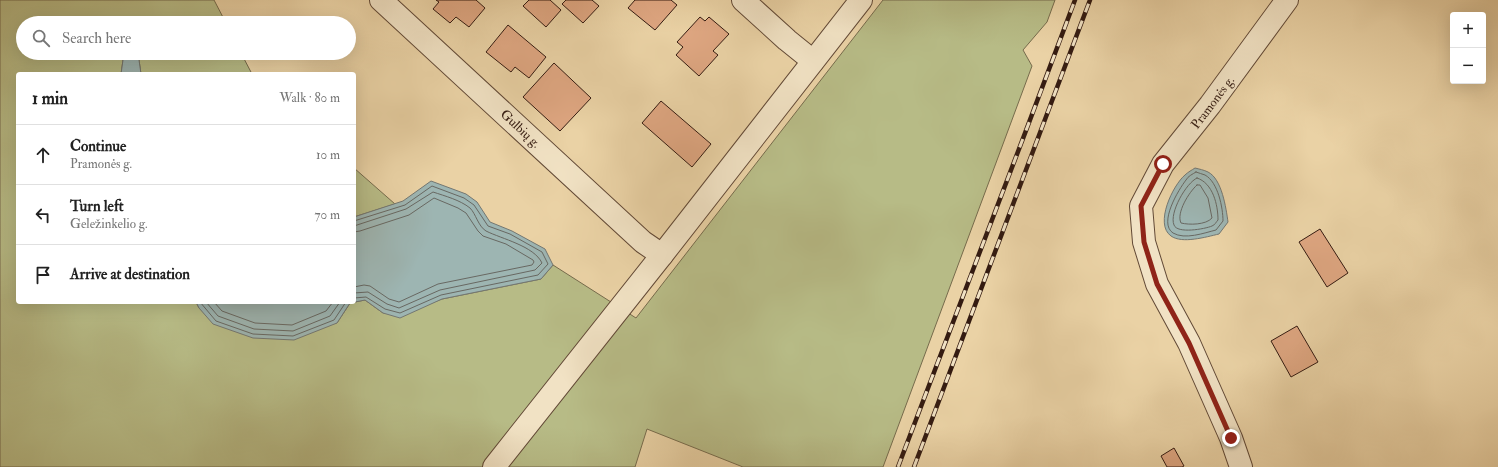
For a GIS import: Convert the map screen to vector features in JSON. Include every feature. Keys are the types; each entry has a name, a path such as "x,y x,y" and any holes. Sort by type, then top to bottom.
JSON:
{"street":[{"name":"Gulbių g.","path":"381,0 643,242 662,255"},
{"path":"743,0 787,40 813,61"},
{"path":"494,467 861,0"},
{"name":"Pramonės g.","path":"1241,467 1231,438 1189,343 1157,284 1144,242 1141,206 1163,164 1210,105 1288,0"}],"green space":[{"path":"0,0 214,0 222,16 16,16 16,60 123,60 121,72 16,72 16,304 197,304 199,308 337,323 349,304 356,304 356,302 365,300 383,313 426,305 442,299 541,279 553,265 636,318 883,0 1055,0 1047,22 1023,50 1032,66 883,467 743,467 647,429 635,467 0,467"},
{"path":"139,60 245,60 251,72 141,72"},
{"path":"356,170 395,204 356,216"}],"water":[{"path":"123,60 139,60 141,72 121,72"},
{"path":"1195,168 1208,172 1217,181 1222,194 1228,222 1219,234 1188,240 1176,238 1171,236 1166,230 1164,223 1167,205 1175,187 1180,180"},
{"path":"431,181 466,194 477,202 490,222 512,231 545,249 553,265 541,279 442,299 400,318 383,313 365,300 356,302 356,216 403,201"},
{"path":"197,304 349,304 337,323 294,340 253,338 213,324"}],"building":[{"path":"436,0 476,0 485,8 469,27 456,17 450,23 433,9 439,2"},
{"path":"529,0 550,0 561,10 546,27 523,6"},
{"path":"566,0 592,0 599,6 583,23 562,4"},
{"path":"635,0 671,0 677,5 655,30 628,8"},
{"path":"700,17 705,21 709,17 729,34 713,51 718,55 699,76 676,55 683,47 677,42"},
{"path":"508,25 546,57 529,78 515,67 511,72 486,52"},
{"path":"554,63 591,98 560,131 523,97"},
{"path":"661,101 711,144 692,167 642,123"},
{"path":"1320,229 1348,273 1327,287 1299,242"},
{"path":"1297,326 1318,362 1291,377 1271,341"},
{"path":"1174,448 1184,466 1182,467 1167,467 1161,456"}],"railway":[{"path":"898,467 1075,0"},
{"path":"914,467 1090,0"}],"route":[{"path":"1163,164 1141,206 1144,242 1157,284 1189,343 1231,438"}]}
